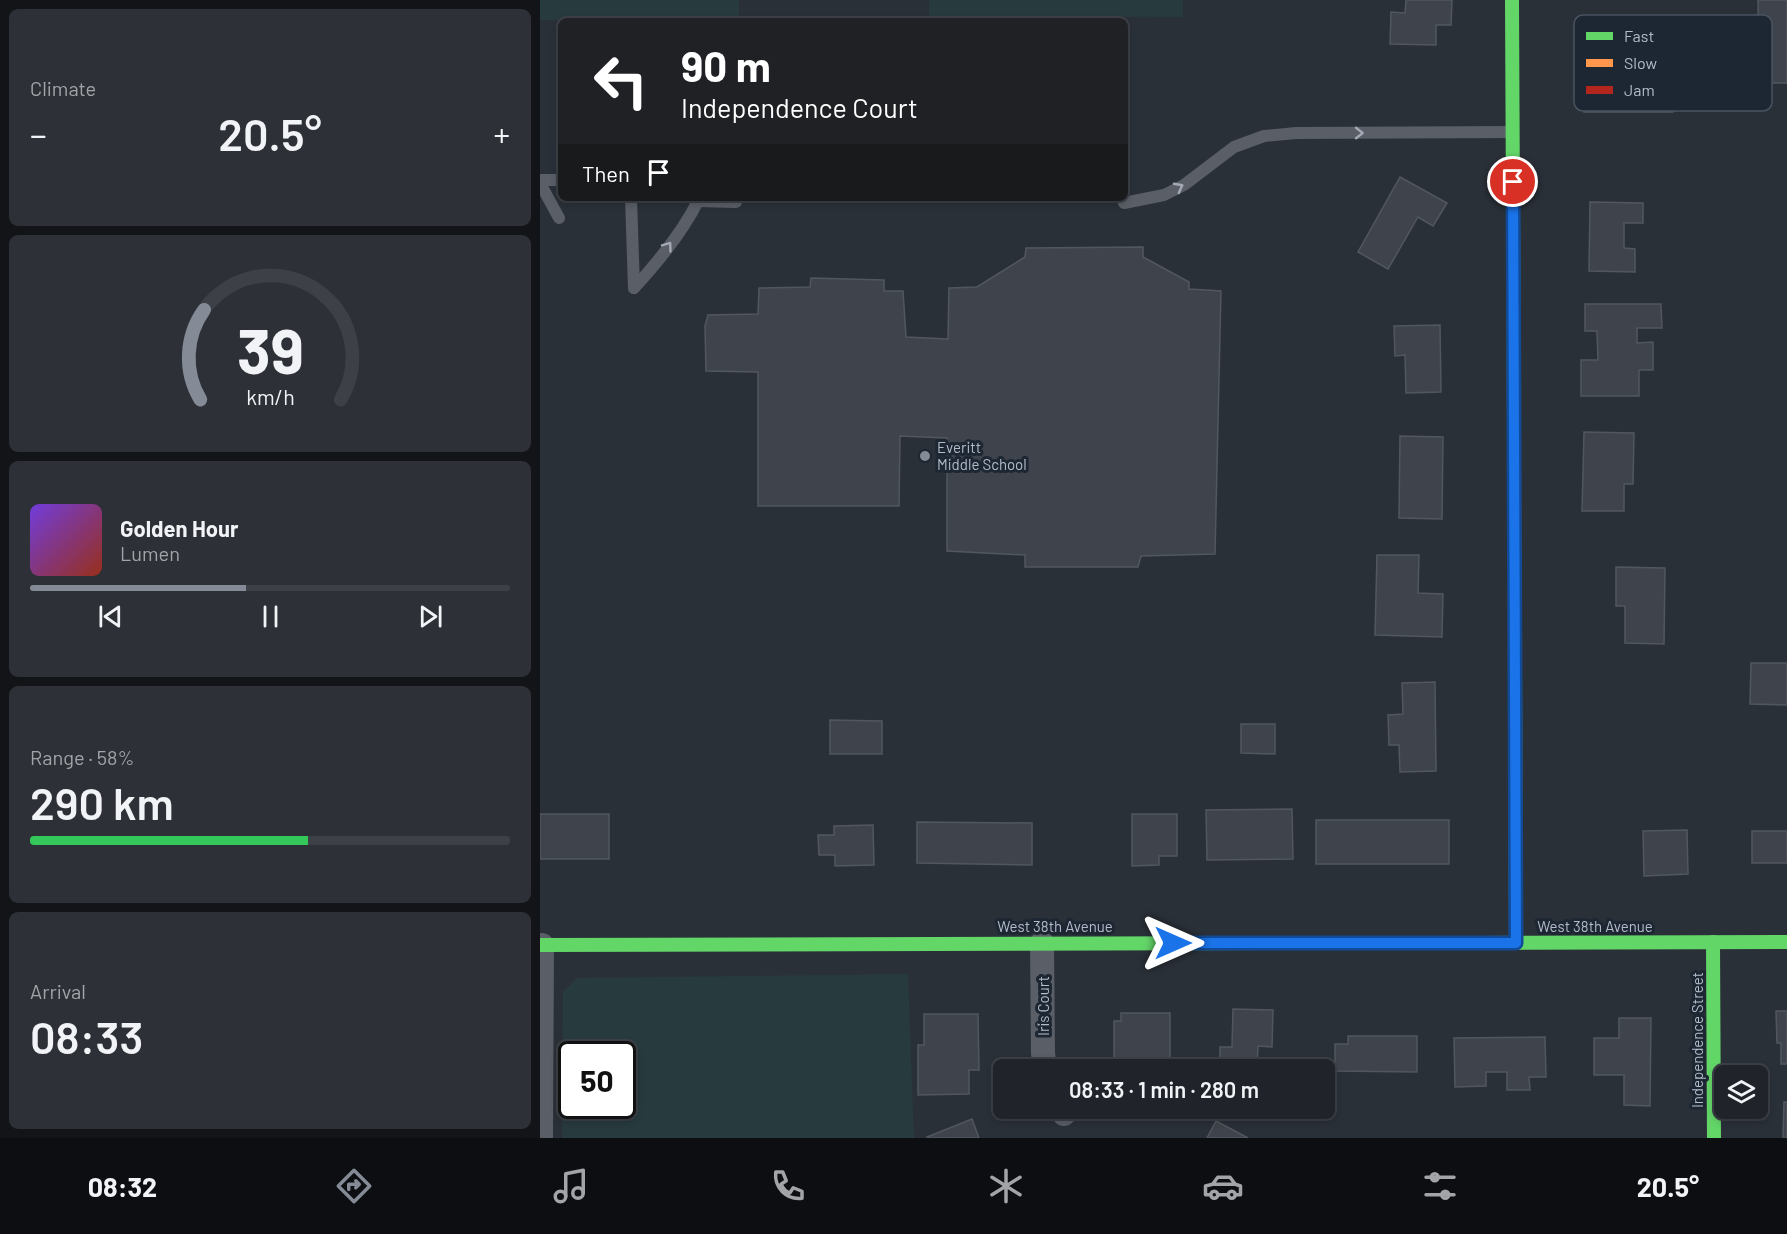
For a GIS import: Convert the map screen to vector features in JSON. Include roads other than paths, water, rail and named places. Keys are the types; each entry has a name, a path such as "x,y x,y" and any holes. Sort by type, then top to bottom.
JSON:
{"main road":[{"path":"1512,0 1516,943"},
{"name":"Independence Street","path":"1713,942 1714,1138"},
{"name":"West 38th Avenue","path":"541,945 1787,942"}],"street":[{"name":"Iris Court","path":"1042,943 1044,1059"},
{"path":"541,945 541,1138"}],"lane":[{"path":"1124,203 1164,195 1184,185 1234,147 1264,136 1296,133 1513,132"},
{"path":"558,180 540,182 559,218"},
{"path":"631,201 634,288 662,255 691,214 695,201"},
{"path":"723,201 736,202"}],"place":[{"name":"Everitt Middle School","path":"925,456"}]}
